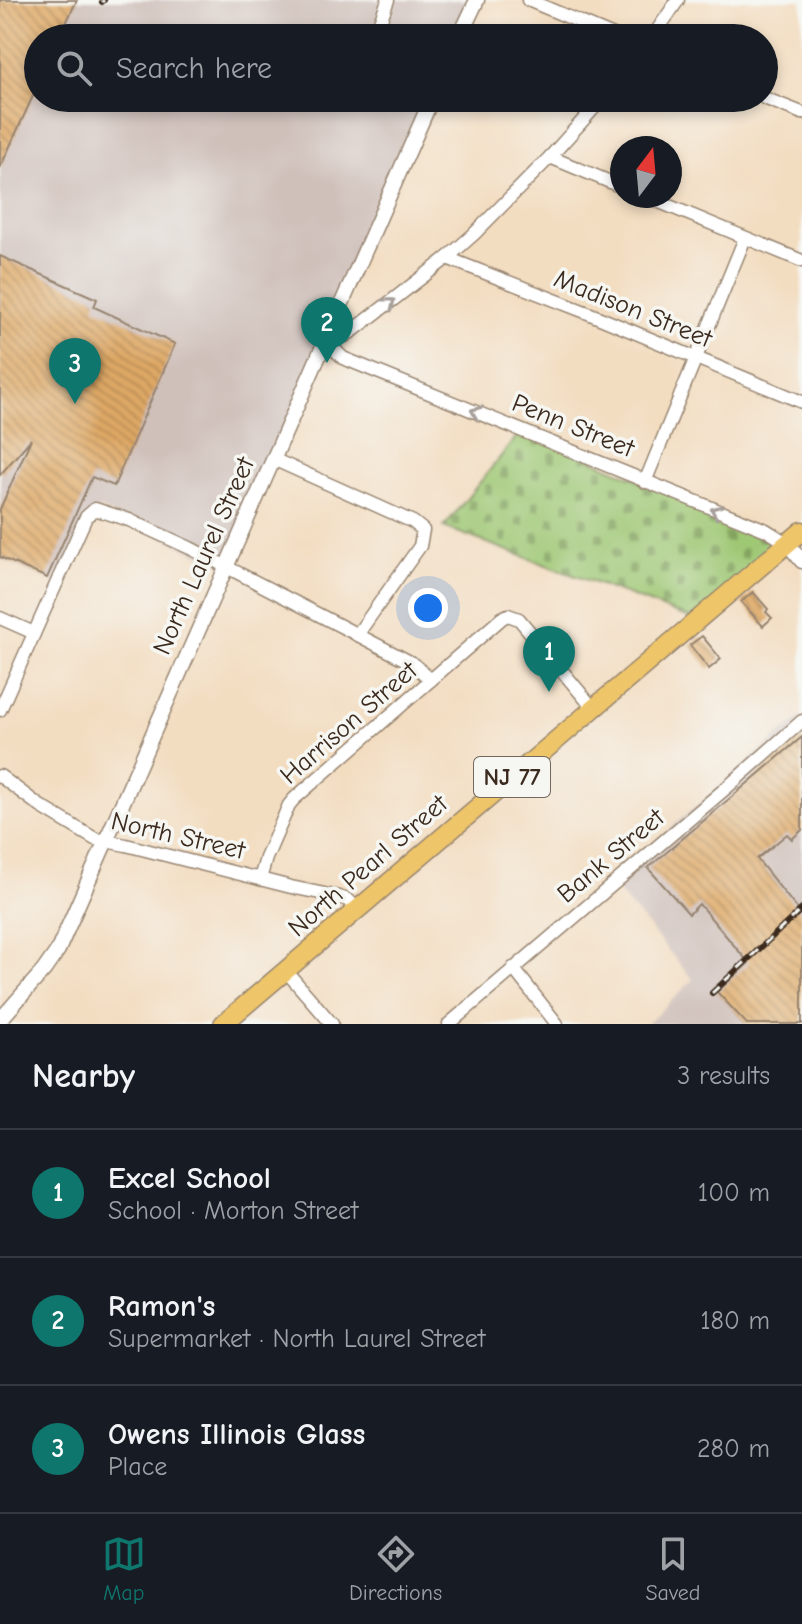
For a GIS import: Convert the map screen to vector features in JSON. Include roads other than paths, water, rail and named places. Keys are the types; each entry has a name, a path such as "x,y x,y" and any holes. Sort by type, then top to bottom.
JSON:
{"main road":[{"name":"North Pearl Street","path":"223,1024 802,531"}],"street":[{"path":"379,24 388,0"},
{"path":"466,24 477,0"},
{"path":"528,0 585,24"},
{"path":"662,24 678,0"},
{"path":"778,104 802,113"},
{"name":"North Laurel Street","path":"2,1015 44,970 58,950 426,112"},
{"path":"328,336 345,336 447,258 550,157 590,112"},
{"path":"550,157 610,182"},
{"path":"674,208 802,261"},
{"path":"645,482 745,238"},
{"name":"Madison Street","path":"447,258 802,402"},
{"name":"Penn Street","path":"328,336 343,358 766,530 787,543 802,561"},
{"path":"273,459 413,522 423,530 420,546 357,635"},
{"path":"0,710 86,517 97,509 190,548 412,663 431,680"},
{"name":"Harrison Street","path":"260,879 266,858 294,799 508,615 519,619 593,708"},
{"path":"0,618 34,633"},
{"name":"Bank Street","path":"449,1024 802,721"},
{"name":"North Street","path":"0,777 73,828 95,839 339,897 358,909"},
{"path":"513,968 557,1024"},
{"path":"286,971 332,1024"}],"railway":[{"path":"712,993 802,909"}],"place":[{"name":"Ramon's","path":"327,363"},
{"name":"Owens Illinois Glass","path":"75,404"},
{"name":"Excel School","path":"549,692"}]}
